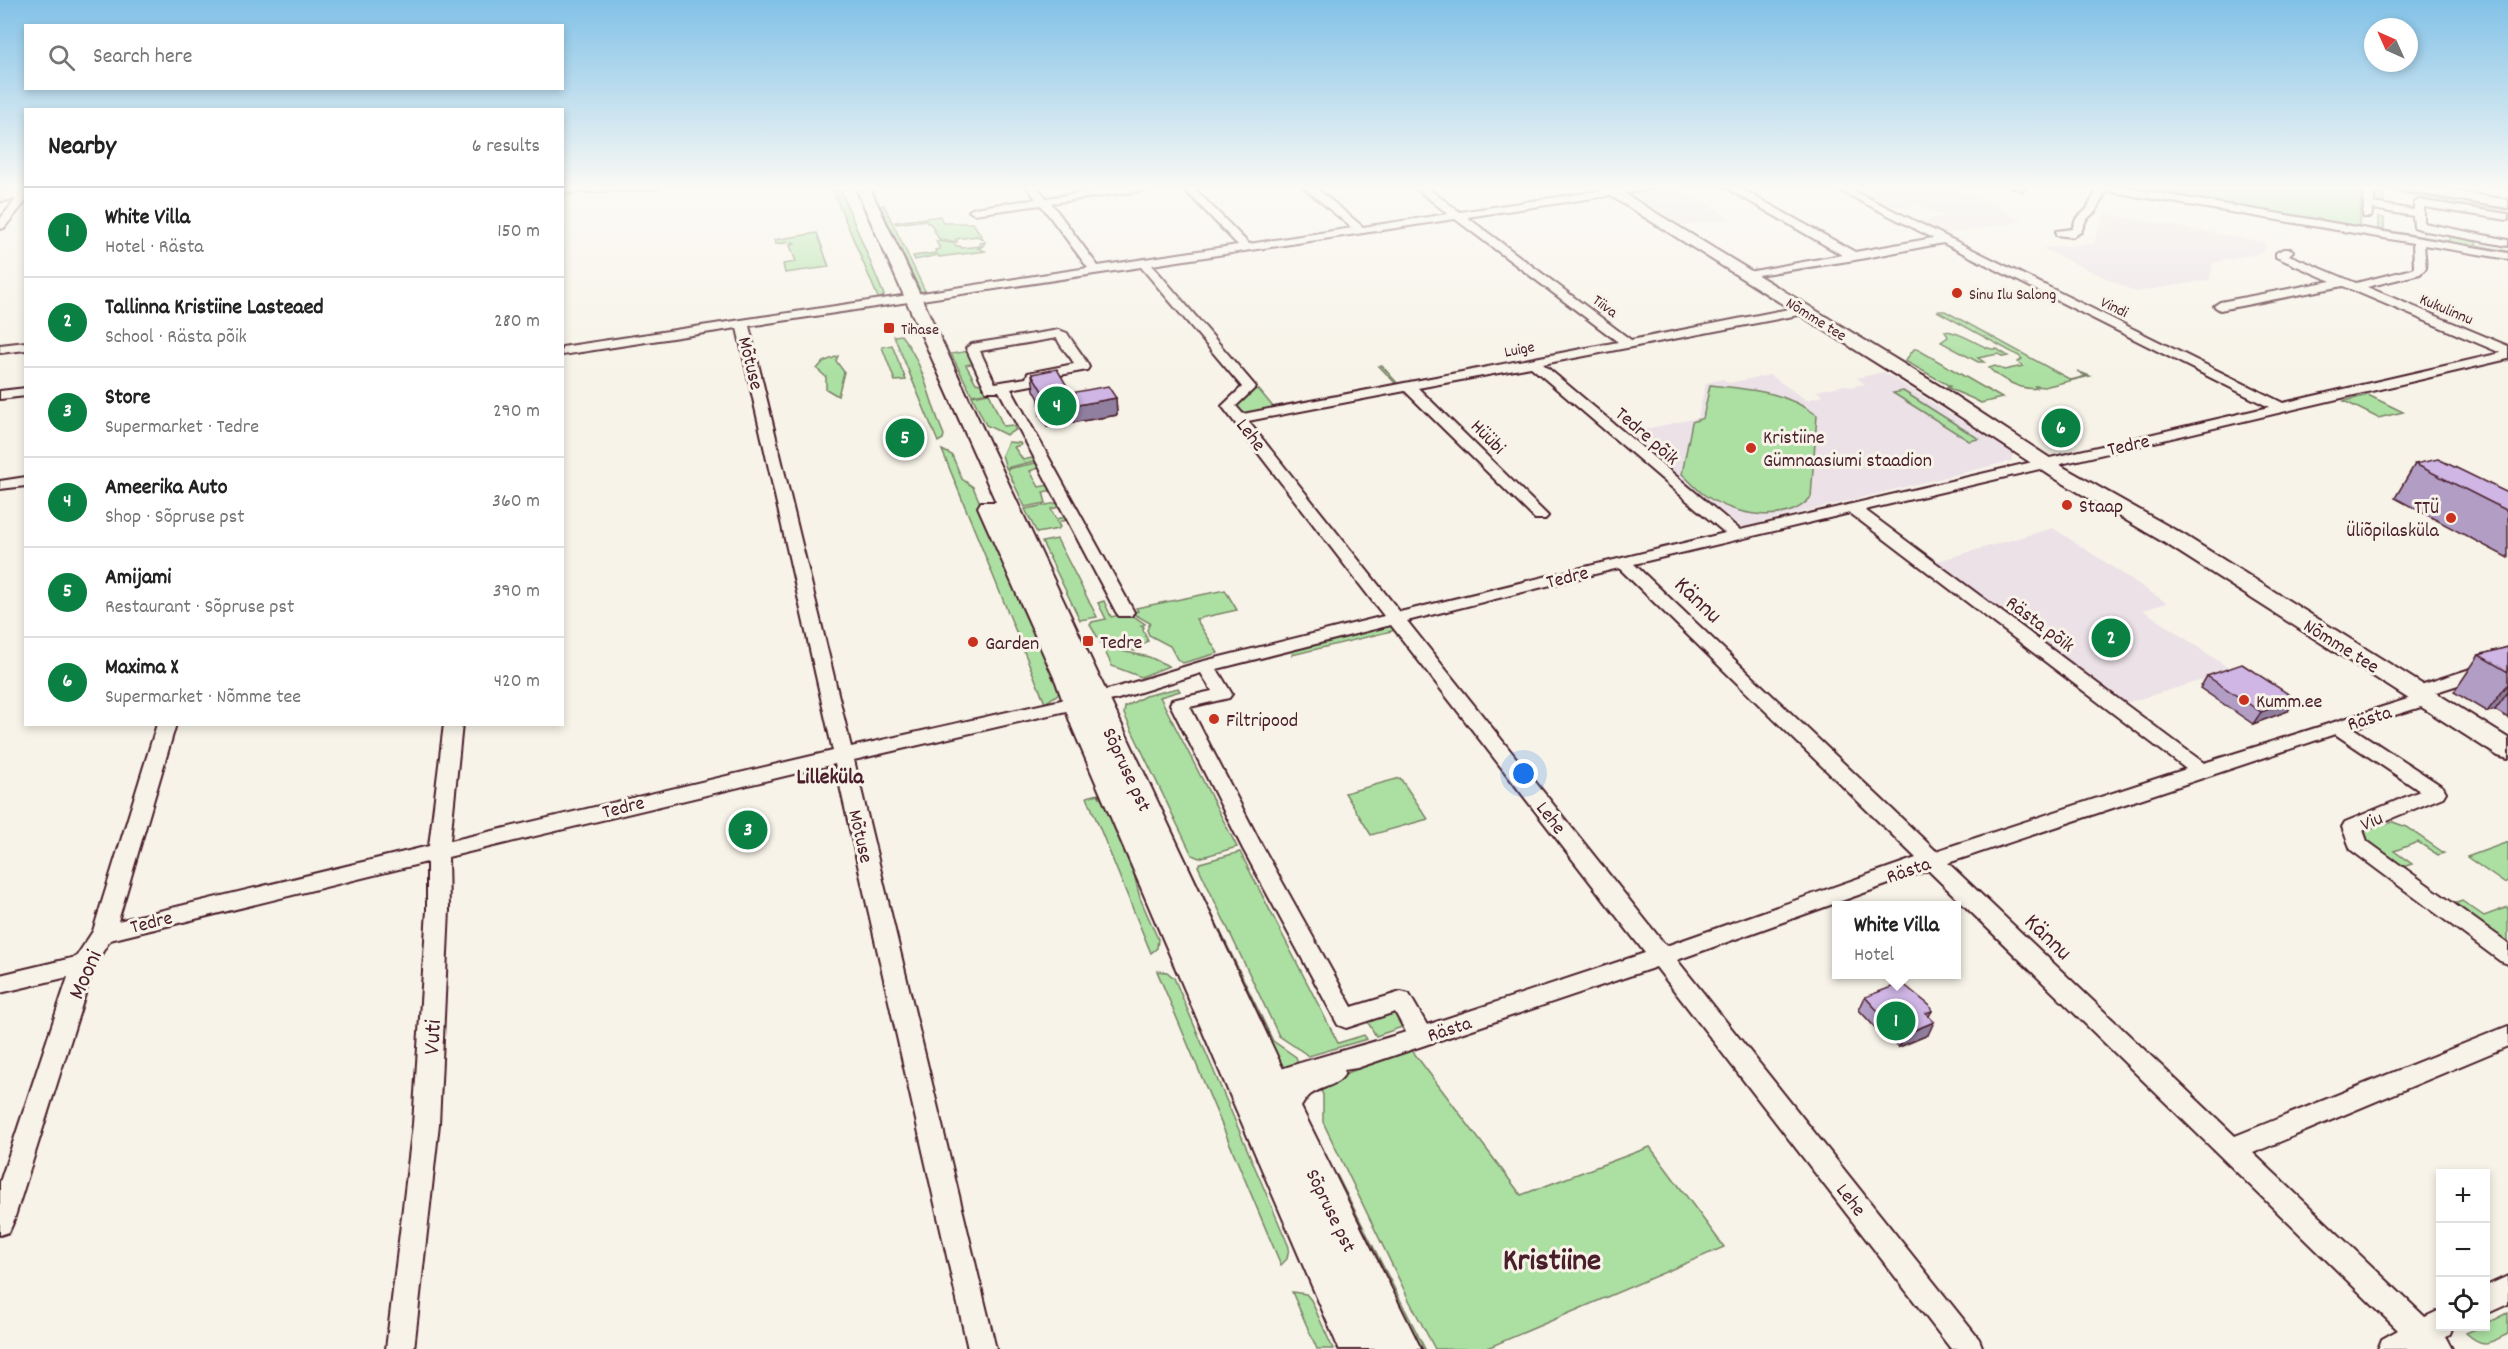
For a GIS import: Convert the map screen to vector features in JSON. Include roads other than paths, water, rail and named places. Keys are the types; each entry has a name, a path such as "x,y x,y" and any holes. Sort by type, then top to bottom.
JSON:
{"main road":[{"name":"Sõpruse pst","path":"879,249 931,344 980,444 1086,698 1401,1349"},
{"name":"Sõpruse pst","path":"886,249 905,299"},
{"name":"Nõmme tee","path":"1705,249 2051,462 2143,523 2176,540 2508,750"},
{"name":"Sõpruse pst","path":"1086,698 1085,727 1360,1349"}],"street":[{"path":"1079,249 1095,270"},
{"path":"564,351 1240,249"},
{"name":"Tiiva","path":"1504,249 1629,344"},
{"path":"1841,249 1855,257"},
{"path":"1748,275 1897,249"},
{"name":"Vindi","path":"1961,249 2282,408"},
{"path":"2220,306 2416,272 2421,262 2419,249"},
{"path":"2466,249 2508,256"},
{"name":"Kukulinnu","path":"2287,251 2280,255 2508,353"},
{"name":"Lehe","path":"1144,263 1249,387 1230,406 1239,419 1969,1349"},
{"name":"Luige","path":"1239,419 1804,310"},
{"name":"Mõtuse","path":"742,323 982,1349"},
{"path":"1059,334 1080,360 1082,368 1033,376 1032,381 1003,386 991,388 972,348 1059,334"},
{"path":"0,349 24,346"},
{"name":"Tedre","path":"104,933 843,754 1086,698 1118,693 1206,666 1622,562 2508,353"},
{"name":"Tedre põik","path":"1533,362 1738,536"},
{"path":"1003,386 1125,612"},
{"name":"Hüübi","path":"1408,386 1540,516"},
{"path":"0,395 24,392"},
{"path":"0,484 24,480"},
{"name":"Rästa põik","path":"1854,509 2202,771"},
{"name":"Kännu","path":"1622,562 2231,1150 2434,1336"},
{"name":"Rästa","path":"1278,1096 1294,1092 1340,1070 1357,1059 1421,1036 1662,957 1933,860 2338,727 2508,663"},
{"path":"1206,666 1223,694 1179,704 1252,846 1346,1018 1401,1001 1421,1036"},
{"name":"Mooni","path":"0,1223 83,964 104,933 166,726"},
{"name":"Vuti","path":"400,1349 426,1124 438,910 438,851 453,726"},
{"name":"Viu","path":"2338,727 2436,792 2352,827 2358,845 2508,955"},
{"path":"0,984 83,964"},
{"path":"2231,1150 2508,1036"},
{"path":"2490,1299 2508,1289"},
{"path":"2392,1349 2434,1336"}],"place":[{"name":"Sinu Ilu Salong","path":"1957,293"},
{"name":"Tihase","path":"889,328"},
{"name":"Ameerika Auto","path":"1057,406"},
{"name":"Maxima X","path":"2061,428"},
{"name":"Amijami","path":"905,438"},
{"name":"Kristiine Gümnaasiumi staadion","path":"1751,448"},
{"name":"Staap","path":"2067,505"},
{"name":"TTÜ Üliõpilasküla","path":"2451,518"},
{"name":"Tallinna Kristiine Lasteaed","path":"2111,638"},
{"name":"Tedre","path":"1088,641"},
{"name":"Garden","path":"973,642"},
{"name":"Kumm.ee","path":"2244,700"},
{"name":"Filtripood","path":"1214,719"},
{"name":"Store","path":"748,830"},
{"name":"White Villa","path":"1896,1021"}],"district":[{"name":"Lilleküla","path":"830,775"},
{"name":"Kristiine","path":"1552,1258"}]}
